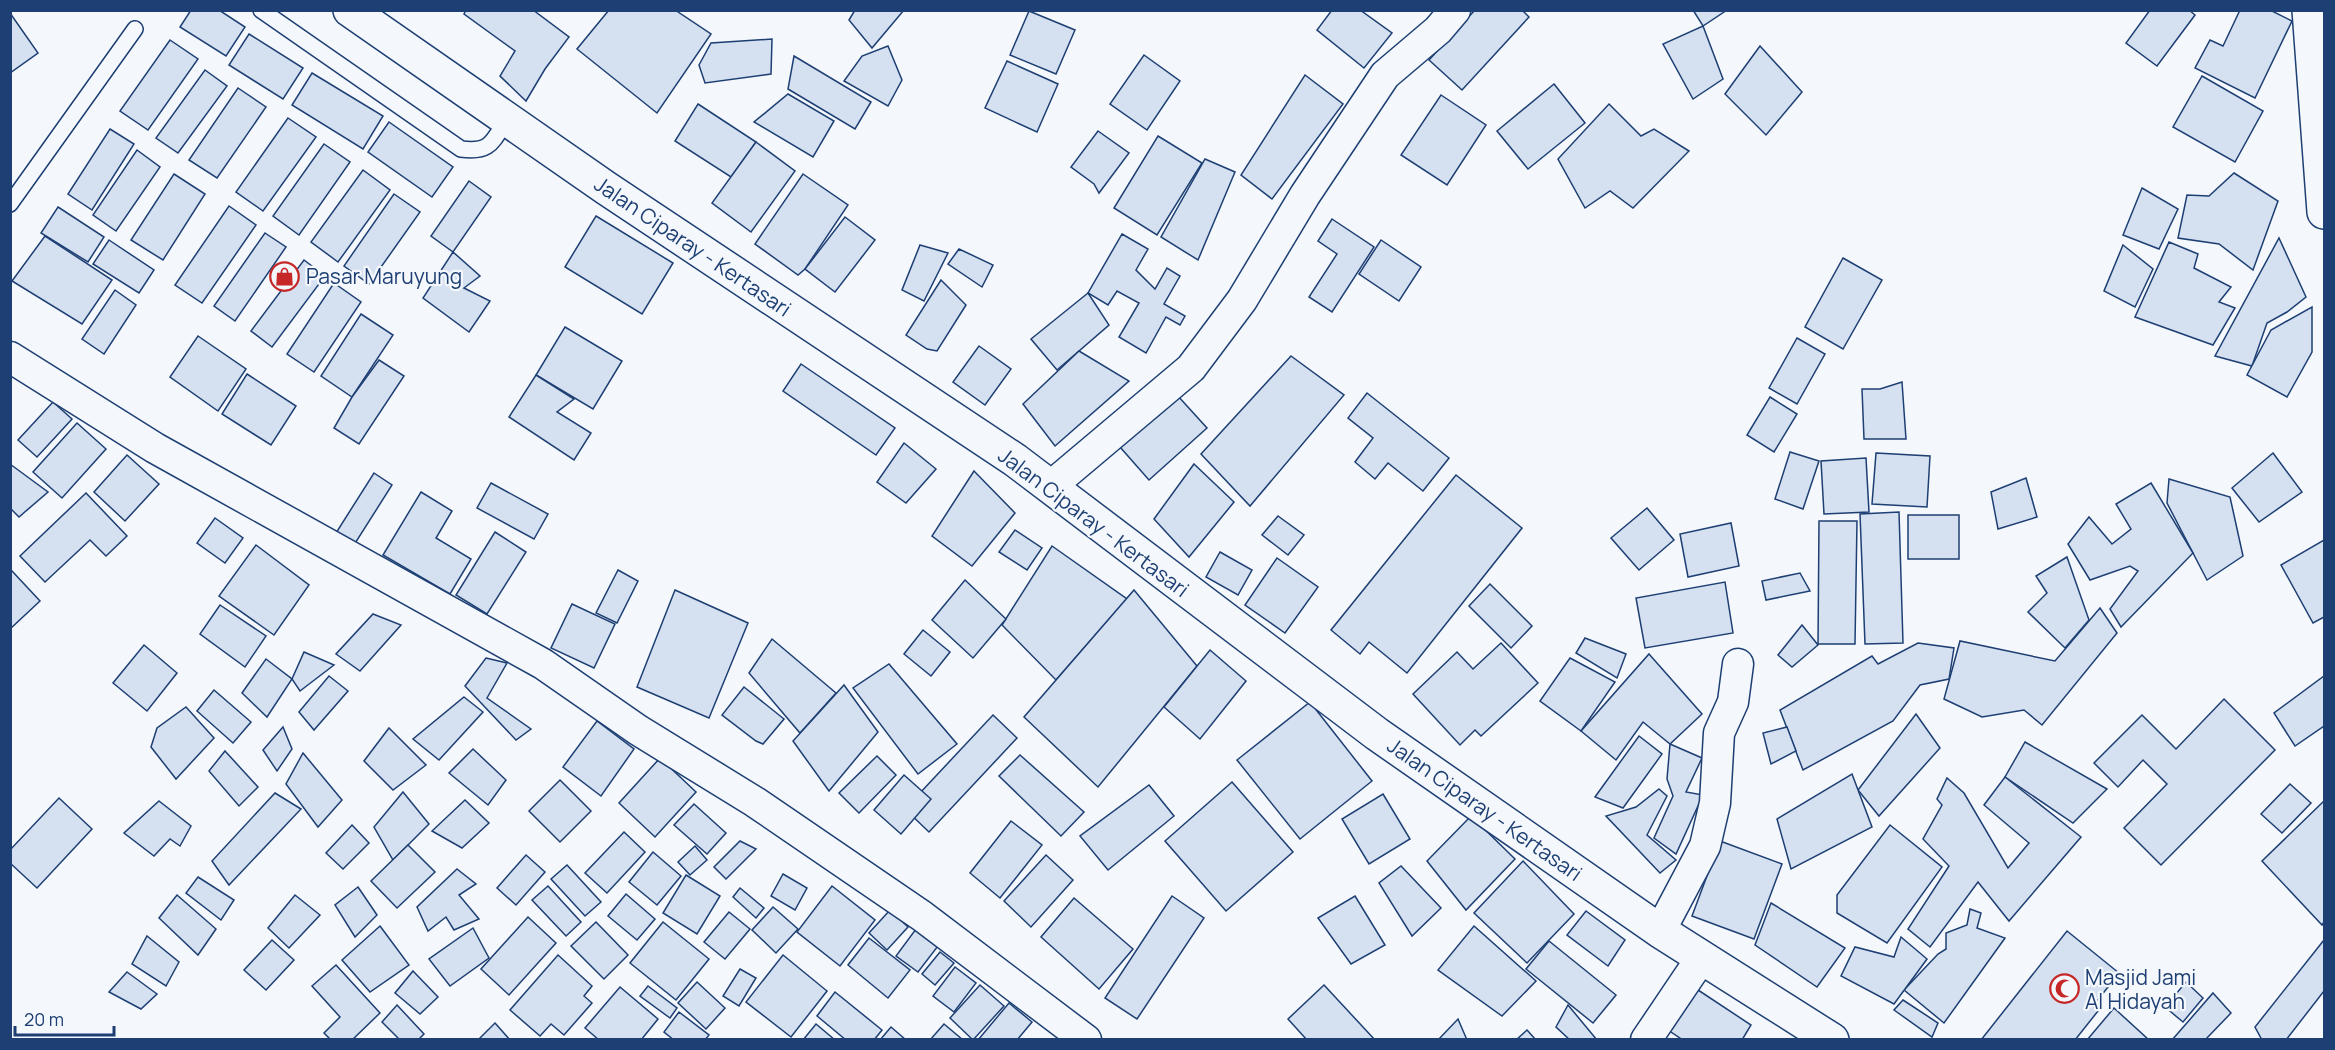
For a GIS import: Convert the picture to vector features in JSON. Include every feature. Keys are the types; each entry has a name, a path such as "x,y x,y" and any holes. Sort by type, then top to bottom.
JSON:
{"main road":[{"name":"Jalan Ciparay - Kertasari","path":"350,10 606,188 1051,486 1200,602 1377,734 1660,931 1832,1040"},
{"path":"2309,10 2325,212"}],"street":[{"path":"1051,486 1191,368 1242,300 1305,195 1385,75 1438,30 1455,10"},
{"path":"10,357 155,448 543,664 638,730 754,802 922,916 1086,1040"},
{"path":"1660,931 1705,846 1715,803 1719,733 1733,702 1738,664"},
{"path":"1646,1040 1702,957"}],"lane":[{"path":"261,10 461,149 477,151 488,146 507,119"},
{"path":"10,204 135,29"}],"building":[{"path":"191,10 219,10 245,27 226,56 180,27"},
{"path":"466,10 533,10 569,37 545,69 526,101 500,76 515,51 464,14"},
{"path":"609,10 675,10 711,34 657,113 577,49"},
{"path":"855,10 904,10 872,48 849,20"},
{"path":"1332,10 1360,10 1392,33 1364,68 1317,30"},
{"path":"1475,10 1522,10 1529,17 1462,90 1429,60"},
{"path":"1693,10 1727,10 1703,26"},
{"path":"2150,10 2189,10 2195,15 2157,66 2126,43"},
{"path":"2240,10 2270,10 2292,21 2255,98 2195,68 2210,40 2223,46"},
{"path":"1029,11 1075,30 1056,74 1010,55"},
{"path":"10,13 38,53 10,73"},
{"path":"1703,26 1723,79 1693,99 1663,44"},
{"path":"249,34 303,68 283,99 229,65"},
{"path":"772,39 771,74 705,83 699,65 711,43"},
{"path":"170,40 198,59 148,130 120,111"},
{"path":"888,46 902,80 888,106 844,81 862,56"},
{"path":"1760,46 1802,92 1766,135 1725,94"},
{"path":"1144,55 1180,81 1147,130 1110,104"},
{"path":"794,56 871,102 855,129 788,89"},
{"path":"1007,61 1058,84 1037,132 985,108"},
{"path":"205,70 227,86 178,153 156,138"},
{"path":"312,73 383,116 363,149 292,105"},
{"path":"1305,75 1343,104 1272,199 1241,175"},
{"path":"2202,76 2263,111 2235,162 2173,127"},
{"path":"1554,84 1585,123 1528,169 1497,131"},
{"path":"238,88 266,107 217,178 189,160"},
{"path":"788,94 834,121 813,157 754,122"},
{"path":"1441,95 1486,125 1447,185 1401,155"},
{"path":"698,104 756,142 731,177 675,141"},
{"path":"1609,104 1641,136 1654,129 1689,151 1633,208 1610,191 1585,208 1558,159"},
{"path":"288,118 316,137 263,211 236,192"},
{"path":"389,122 453,167 432,197 368,152"},
{"path":"110,129 134,144 92,210 68,194"},
{"path":"1098,131 1129,153 1099,193 1094,184 1071,167"},
{"path":"1158,136 1202,163 1157,235 1114,208"},
{"path":"756,142 795,171 751,232 712,203"},
{"path":"324,144 350,162 299,235 273,216"},
{"path":"137,150 160,167 116,231 93,215"},
{"path":"1205,159 1235,172 1198,260 1161,237"},
{"path":"363,170 390,190 338,262 311,242"},
{"path":"2234,173 2278,201 2253,270 2219,244 2178,238 2187,195 2209,196"},
{"path":"174,174 205,194 163,260 131,240"},
{"path":"803,174 848,205 805,269 798,275 755,244"},
{"path":"469,181 491,197 453,252 431,236"},
{"path":"2142,188 2178,209 2159,249 2123,235"},
{"path":"394,194 420,212 369,284 344,266"},
{"path":"229,206 256,225 202,303 175,285"},
{"path":"58,207 104,237 88,262 41,233"},
{"path":"596,216 673,263 642,314 565,267"},
{"path":"845,217 875,240 835,292 805,269"},
{"path":"1332,219 1374,247 1332,312 1309,297 1337,254 1318,241"},
{"path":"265,233 286,247 235,321 214,306"},
{"path":"1122,234 1148,249 1136,270 1155,289 1167,268 1180,276 1164,304 1185,316 1180,325 1166,317 1146,353 1119,337 1139,303 1117,291 1108,305 1088,293"},
{"path":"45,236 112,280 82,324 12,281"},
{"path":"2279,238 2306,297 2287,312 2267,323 2252,366 2215,356"},
{"path":"109,240 154,270 139,293 93,264"},
{"path":"1381,240 1421,267 1399,301 1359,274"},
{"path":"2169,242 2198,254 2194,268 2231,287 2219,302 2235,308 2213,345 2135,317"},
{"path":"920,245 948,253 924,301 902,290"},
{"path":"2123,245 2153,269 2135,307 2104,291"},
{"path":"959,249 993,265 982,287 948,264"},
{"path":"453,252 480,276 464,288 490,301 469,332 423,298"},
{"path":"1843,258 1882,280 1843,349 1805,327"},
{"path":"304,260 325,276 272,347 251,331"},
{"path":"941,280 966,305 937,351 927,349 906,335"},
{"path":"334,283 361,302 314,372 287,354"},
{"path":"115,290 136,305 104,354 82,339"},
{"path":"1088,293 1109,325 1057,370 1031,339"},
{"path":"2312,307 2312,352 2287,397 2247,375 2271,330"},
{"path":"361,314 393,335 352,397 321,376"},
{"path":"565,327 622,361 593,409 536,375"},
{"path":"198,336 246,369 218,411 170,377"},
{"path":"1797,338 1825,354 1797,404 1769,388"},
{"path":"979,346 1011,369 985,405 953,382"},
{"path":"1079,351 1129,381 1055,446 1023,404"},
{"path":"1291,356 1344,395 1250,506 1201,454"},
{"path":"379,360 404,376 359,444 334,428 352,397"},
{"path":"801,364 895,428 876,455 783,391"},
{"path":"247,374 296,406 271,445 222,414"},
{"path":"536,375 574,399 557,412 591,433 574,460 509,417"},
{"path":"1902,382 1906,439 1864,439 1862,389 1880,389"},
{"path":"1367,393 1449,458 1423,491 1388,463 1375,479 1355,462 1373,438 1348,418"},
{"path":"1177,395 1207,428 1149,480 1120,447"},
{"path":"1770,397 1797,414 1774,452 1747,435"},
{"path":"53,402 72,419 37,457 18,440"},
{"path":"77,423 106,449 62,498 33,472"},
{"path":"904,443 936,469 906,503 877,482"},
{"path":"1790,452 1819,461 1803,509 1775,499"},
{"path":"1876,453 1930,456 1927,507 1872,504"},
{"path":"2273,453 2302,492 2259,522 2232,488"},
{"path":"127,455 159,484 125,521 94,492"},
{"path":"1866,458 1869,512 1824,514 1821,461"},
{"path":"10,464 48,492 19,517 10,508"},
{"path":"1194,464 1234,502 1189,557 1154,519"},
{"path":"974,471 1015,513 972,566 932,536"},
{"path":"374,473 392,485 354,545 336,533"},
{"path":"1456,475 1522,528 1407,673 1369,642 1360,654 1331,630"},
{"path":"2026,478 2037,517 1998,529 1991,492"},
{"path":"2169,479 2230,497 2243,556 2207,580 2167,503"},
{"path":"491,483 548,514 534,539 477,508"},
{"path":"2151,483 2193,553 2121,627 2110,609 2138,571 2130,566 2090,580 2068,544 2089,517 2112,544 2131,529 2116,504"},
{"path":"421,492 452,511 436,538 471,559 450,594 383,555"},
{"path":"86,493 127,536 106,556 90,540 45,582 20,556"},
{"path":"1647,508 1674,540 1639,570 1611,538"},
{"path":"1899,512 1903,643 1865,644 1860,514"},
{"path":"1908,515 1959,515 1959,559 1908,559"},
{"path":"1278,516 1304,535 1288,555 1262,535"},
{"path":"215,518 243,538 225,563 197,543"},
{"path":"1819,521 1857,521 1855,644 1818,644"},
{"path":"1731,523 1739,566 1688,577 1680,534"},
{"path":"1015,530 1042,548 1027,570 999,552"},
{"path":"495,532 526,552 487,614 456,595"},
{"path":"2324,540 2324,617 2313,623 2281,565"},
{"path":"256,545 309,585 274,635 219,596"},
{"path":"1052,546 1127,599 1056,680 1002,625"},
{"path":"1220,552 1252,570 1238,595 1206,577"},
{"path":"2067,557 2089,620 2065,648 2028,612 2047,593 2036,576"},
{"path":"1277,558 1318,587 1285,633 1245,605"},
{"path":"618,570 638,581 617,623 596,613"},
{"path":"12,571 40,601 10,629 10,573"},
{"path":"1800,573 1810,591 1766,600 1762,581"},
{"path":"965,580 1006,619 973,658 932,620"},
{"path":"1725,582 1733,633 1645,648 1636,598"},
{"path":"1490,584 1532,626 1511,648 1469,606"},
{"path":"675,590 748,623 709,718 637,687"},
{"path":"1134,590 1197,666 1098,787 1024,717"},
{"path":"572,604 615,624 594,668 551,648"},
{"path":"220,605 266,636 245,667 200,634"},
{"path":"2100,608 2117,633 2042,725 2024,710 1982,717 1944,699 1960,641 2055,661"},
{"path":"373,614 401,625 360,671 336,654"},
{"path":"1802,625 1818,645 1792,667 1778,655"},
{"path":"923,630 950,652 931,676 904,654"},
{"path":"1585,638 1626,654 1617,678 1576,653"},
{"path":"772,639 836,693 800,733 749,673"},
{"path":"1501,643 1538,683 1481,736 1475,730 1460,745 1413,694 1457,652 1473,669"},
{"path":"1918,643 1954,648 1949,679 1920,685 1893,721 1803,770 1780,710 1872,656 1878,664"},
{"path":"144,645 177,673 147,711 113,683"},
{"path":"1210,650 1246,681 1200,739 1164,707"},
{"path":"304,652 334,665 300,691 292,679"},
{"path":"1649,654 1702,714 1670,744 1643,722 1616,760 1581,731"},
{"path":"486,658 507,663 487,698 531,729 516,740 465,686"},
{"path":"1570,658 1615,682 1581,731 1540,701"},
{"path":"266,659 292,679 267,717 242,693"},
{"path":"889,664 957,744 918,774 853,688"},
{"path":"329,676 348,691 314,730 299,712"},
{"path":"2324,676 2324,726 2295,746 2274,713"},
{"path":"844,685 878,732 829,791 793,741"},
{"path":"744,687 784,719 763,744 722,715"},
{"path":"214,690 251,722 233,743 197,711"},
{"path":"464,697 483,712 439,760 413,739"},
{"path":"2224,699 2275,750 2161,865 2124,828 2167,784 2143,760 2118,787 2094,763 2142,715 2176,749"},
{"path":"1310,702 1372,781 1300,839 1237,760"},
{"path":"186,707 214,738 176,779 151,747 157,728"},
{"path":"1916,714 1940,748 1879,816 1858,790"},
{"path":"993,715 1017,738 929,832 905,809"},
{"path":"597,721 634,749 601,796 563,767"},
{"path":"283,727 292,749 277,771 263,750"},
{"path":"1787,727 1796,751 1771,764 1763,733"},
{"path":"389,728 426,765 393,790 364,761"},
{"path":"1639,736 1662,754 1623,808 1595,797"},
{"path":"2025,742 2107,789 2073,823 2005,777"},
{"path":"1670,744 1702,758 1686,792 1703,795 1676,854 1654,838 1673,796 1667,779"},
{"path":"473,749 506,780 488,805 449,773"},
{"path":"225,751 258,787 239,806 209,771"},
{"path":"303,753 342,800 318,827 286,784"},
{"path":"1020,755 1084,812 1061,836 999,776"},
{"path":"877,756 896,775 859,813 839,793"},
{"path":"660,758 696,792 655,837 619,803"},
{"path":"1852,774 1872,827 1791,869 1777,819"},
{"path":"904,775 931,799 901,834 874,810"},
{"path":"2005,777 2081,837 2009,921 1978,882 1930,947 1908,929 1949,866 1923,839 1942,805 1937,799 1947,778 1964,793 2008,868 2029,843 1984,805"},
{"path":"560,780 591,811 560,842 529,811"},
{"path":"1232,782 1293,852 1226,911 1165,841"},
{"path":"2290,784 2311,803 2282,833 2261,814"},
{"path":"1149,785 1174,816 1108,870 1080,836"},
{"path":"1659,789 1667,796 1647,835 1676,860 1660,873 1606,816 1636,807"},
{"path":"403,792 429,824 393,860 374,827"},
{"path":"275,793 301,809 229,885 212,861"},
{"path":"1383,794 1410,839 1369,864 1342,819"},
{"path":"59,798 92,829 37,888 10,863 10,850"},
{"path":"465,800 489,823 462,848 432,831"},
{"path":"159,801 191,826 180,846 170,839 154,856 124,833"},
{"path":"2324,801 2324,922 2322,925 2262,861"},
{"path":"694,804 726,833 707,854 674,825"},
{"path":"1471,816 1515,859 1466,910 1427,861"},
{"path":"1011,821 1042,845 1000,898 970,873"},
{"path":"352,825 369,843 343,869 326,853"},
{"path":"1890,825 1942,867 1887,943 1837,913 1837,895"},
{"path":"624,832 645,852 607,893 585,873"},
{"path":"740,841 756,849 726,879 714,867"},
{"path":"1720,841 1782,864 1754,939 1692,916"},
{"path":"408,845 435,872 397,908 371,881"},
{"path":"695,846 707,860 690,875 678,862"},
{"path":"653,852 681,876 657,905 629,882"},
{"path":"526,855 545,872 516,905 497,888"},
{"path":"1046,855 1073,880 1031,927 1004,901"},
{"path":"1523,861 1574,914 1527,963 1474,913"},
{"path":"567,865 601,902 585,916 551,879"},
{"path":"1401,866 1441,908 1412,936 1379,883"},
{"path":"457,869 476,884 459,895 479,919 454,930 446,917 428,931 417,907"},
{"path":"783,874 807,888 795,910 771,896"},
{"path":"686,875 720,896 697,934 663,913"},
{"path":"198,877 234,900 221,920 186,893"},
{"path":"548,886 581,922 566,936 532,900"},
{"path":"832,886 875,920 840,966 797,932"},
{"path":"358,887 377,915 355,937 335,905"},
{"path":"740,888 764,908 756,918 733,897"},
{"path":"626,894 655,919 637,940 608,916"},
{"path":"177,895 216,929 198,955 159,918"},
{"path":"295,895 320,915 289,948 268,928"},
{"path":"1172,896 1204,918 1137,1019 1105,998"},
{"path":"1355,896 1385,945 1351,964 1318,918"},
{"path":"1074,898 1133,949 1099,989 1041,937"},
{"path":"1771,903 1845,948 1817,987 1755,945"},
{"path":"773,907 798,929 776,953 752,930"},
{"path":"1970,909 1981,913 1977,928 2005,938 1944,1023 1904,990 1938,954 1946,949 1946,933 1967,925"},
{"path":"890,910 908,927 887,950 869,933"},
{"path":"1586,911 1625,940 1608,966 1567,935"},
{"path":"729,912 750,929 725,959 704,942"},
{"path":"528,917 556,943 509,995 481,969"},
{"path":"596,922 628,955 604,979 571,946"},
{"path":"663,922 709,959 676,1000 630,963"},
{"path":"380,926 409,965 370,992 342,960"},
{"path":"1474,926 1536,981 1502,1016 1438,970"},
{"path":"473,928 489,958 450,986 429,959"},
{"path":"916,929 938,946 918,972 896,956"},
{"name":"Masjid Jami Al Hidayah","path":"2067,931 2119,973 2093,1006 2098,1011 2075,1040 1981,1040"},
{"path":"147,936 179,962 166,986 132,964"},
{"path":"1901,937 1927,959 1894,1004 1841,976 1855,947 1894,957"},
{"path":"869,938 910,970 888,998 848,965"},
{"path":"272,940 294,960 266,990 244,970"},
{"path":"2324,940 2324,991 2286,1040 2262,1040 2255,1027"},
{"path":"1549,941 1616,995 1593,1023 1526,969"},
{"path":"940,952 954,963 935,985 922,974"},
{"path":"558,955 592,986 584,996 592,1003 564,1035 551,1024 540,1036 510,1010"},
{"path":"783,955 827,991 791,1037 746,1002"},
{"path":"336,965 380,1013 352,1040 331,1040 324,1033 340,1017 312,986"},
{"path":"955,967 976,983 954,1012 933,996"},
{"path":"740,969 756,978 739,1006 723,996"},
{"path":"413,971 438,997 420,1014 395,993"},
{"path":"127,972 157,994 141,1009 109,992"},
{"path":"697,982 725,1008 706,1029 678,1003"},
{"path":"2186,982 2203,998 2183,1022 2165,1007"},
{"path":"980,985 1004,1006 973,1040 950,1018"},
{"path":"1324,985 1375,1040 1307,1040 1288,1019"},
{"path":"648,986 677,1008 670,1018 640,996"},
{"path":"1692,986 1751,1025 1742,1040 1683,1040 1665,1028"},
{"path":"620,987 658,1019 641,1040 599,1040 585,1028"},
{"path":"835,992 882,1030 874,1040 846,1040 817,1016"},
{"path":"2213,993 2231,1013 2205,1040 2172,1040"},
{"path":"1903,1000 1938,1023 1932,1037 1894,1010"},
{"path":"1009,1003 1032,1022 1017,1040 978,1040"},
{"path":"397,1005 424,1034 418,1040 400,1040 382,1022"},
{"path":"1568,1005 1597,1040 1570,1040 1556,1027"},
{"path":"2114,1008 2149,1040 2087,1040"},
{"path":"679,1012 709,1035 705,1040 674,1040 664,1032"},
{"path":"1458,1019 1467,1040 1438,1040"},
{"path":"495,1023 510,1040 478,1040"},
{"path":"816,1024 835,1040 803,1040"},
{"path":"944,1024 963,1040 930,1040"},
{"path":"891,1027 906,1040 880,1040"},
{"path":"1527,1030 1536,1040 1516,1040"}],"place":[{"name":"Pasar Maruyung","path":"285,276"},
{"name":"Masjid Jami Al Hidayah","path":"2064,989"}]}
